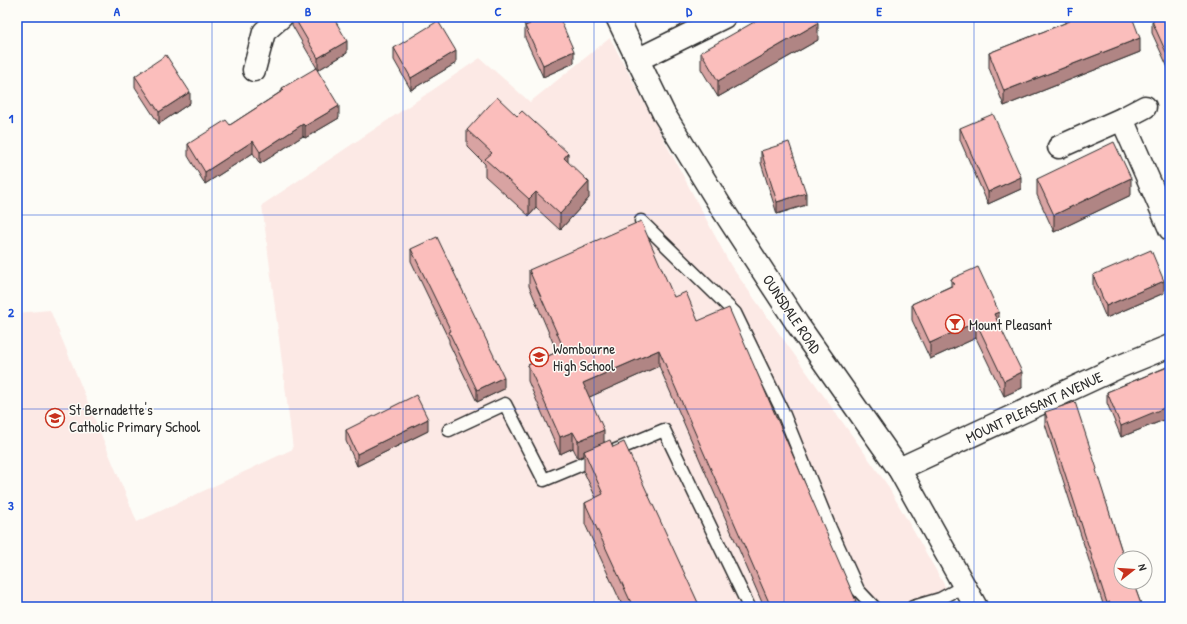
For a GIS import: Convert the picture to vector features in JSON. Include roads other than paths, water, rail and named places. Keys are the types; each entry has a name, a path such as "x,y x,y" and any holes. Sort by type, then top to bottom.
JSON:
{"street":[{"path":"254,70 264,32 281,17"},
{"name":"OUNSDALE ROAD","path":"617,17 664,114 723,210 798,325 899,469 976,607"},
{"path":"637,60 724,17"},
{"path":"1059,146 1122,119 1145,107"},
{"path":"1122,119 1170,229"},
{"name":"MOUNT PLEASANT AVENUE","path":"899,469 1121,366 1170,346"}],"lane":[{"path":"641,221 735,313 782,410 830,528 858,590 874,607"},
{"path":"449,430 505,404 544,480 664,430 749,607"},
{"path":"912,607 940,599 964,586"}],"place":[{"name":"Mount Pleasant","path":"955,324"},
{"name":"Wombourne High School","path":"539,357"},
{"name":"St Bernadette's Catholic Primary School","path":"55,418"}]}
